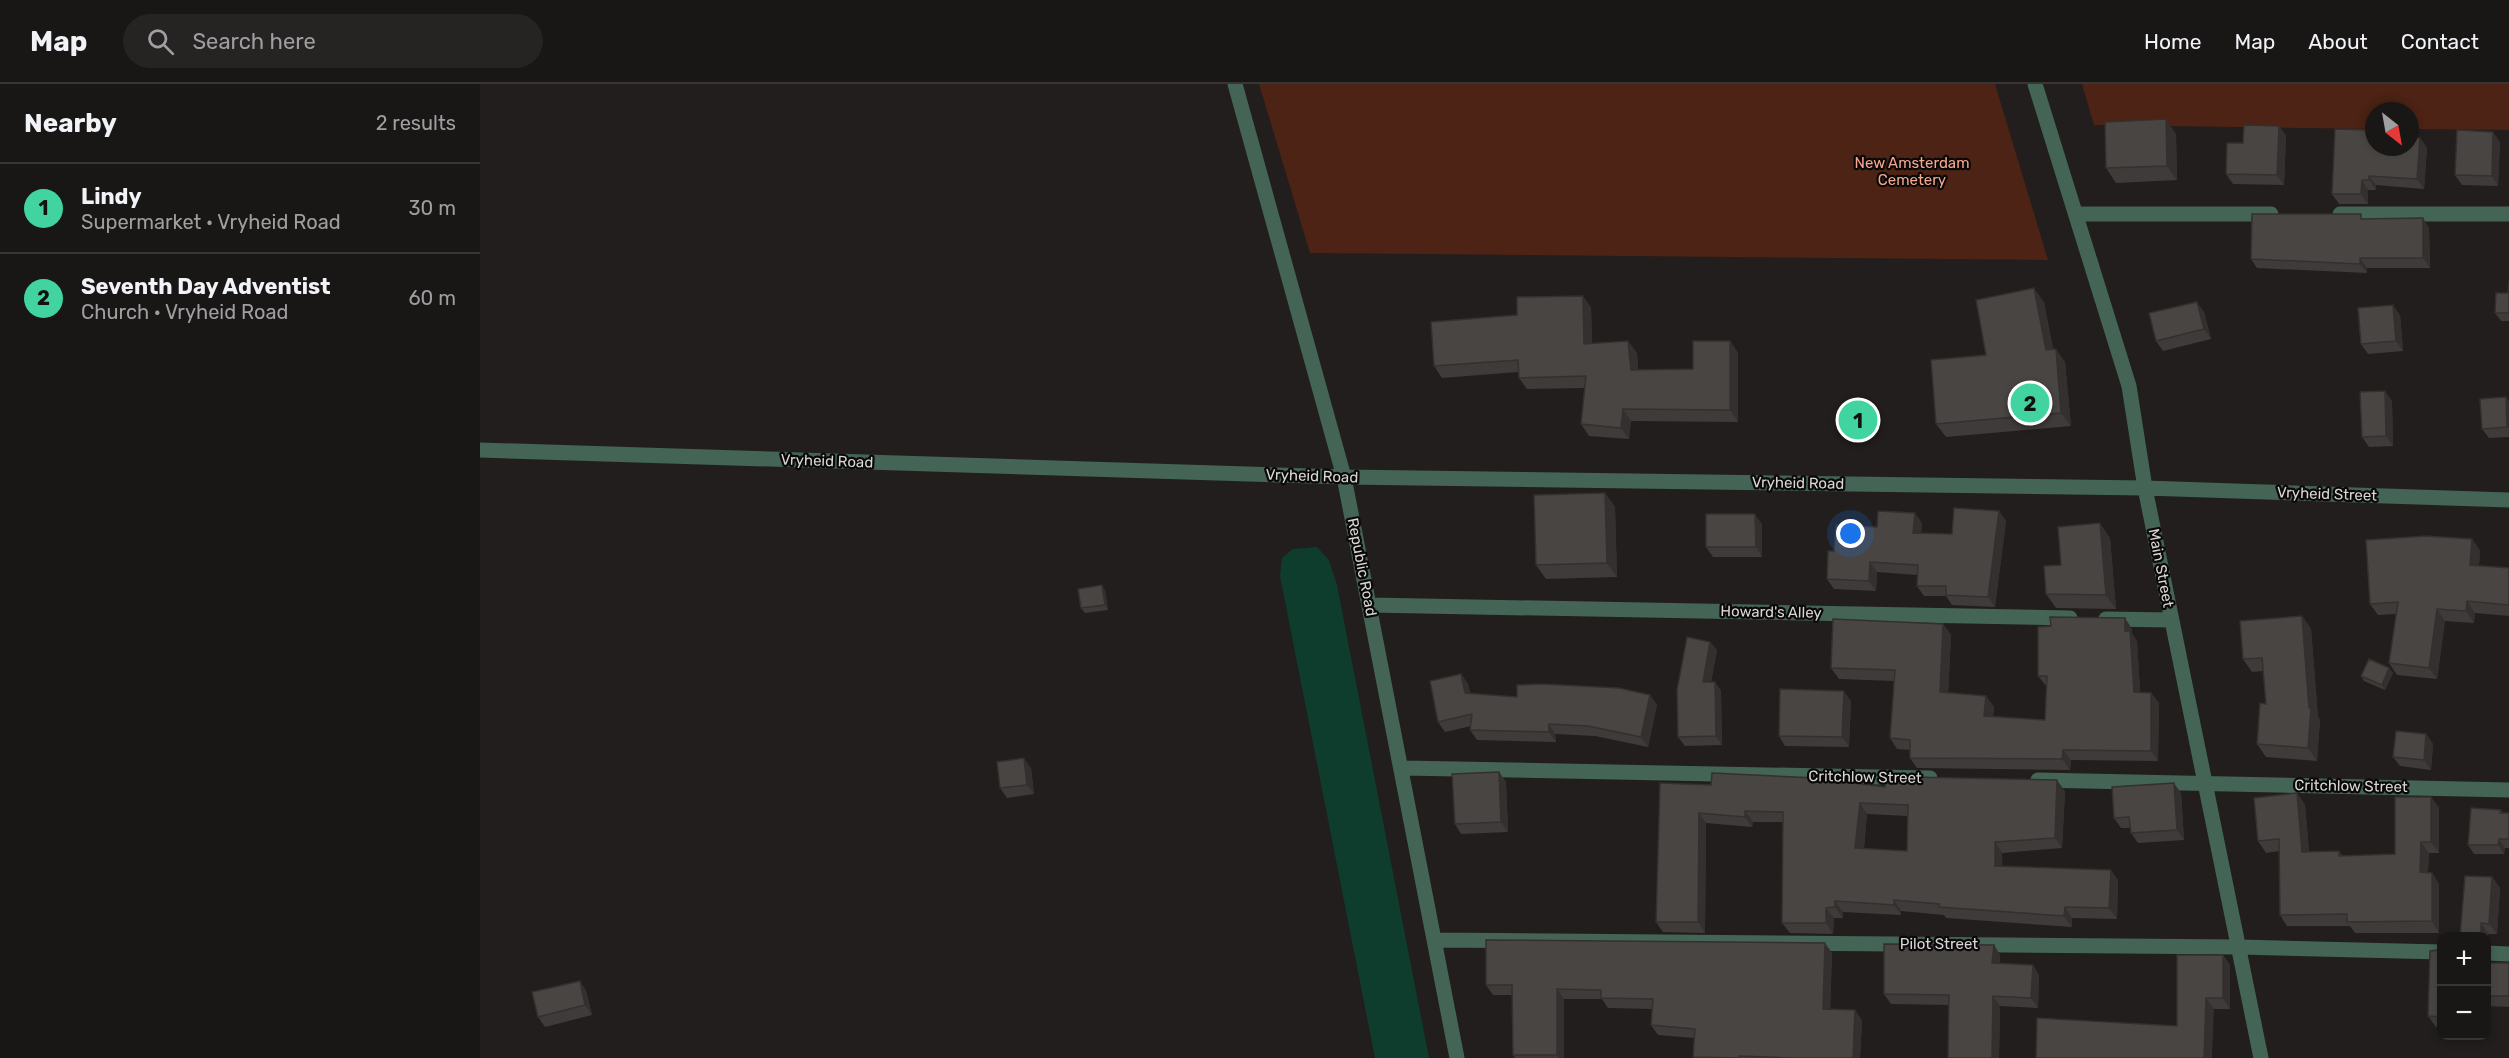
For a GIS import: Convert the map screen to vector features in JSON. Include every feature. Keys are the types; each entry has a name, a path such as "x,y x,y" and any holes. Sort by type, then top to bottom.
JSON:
{"street":[{"name":"Republic Road","path":"1234,84 1344,477 1436,940 1457,1058"},
{"name":"Main Street","path":"2035,84 2128,386 2145,488 2261,1058"},
{"path":"2076,214 2287,214"},
{"path":"2322,214 2509,214"},
{"name":"Vryheid Road","path":"480,450 1344,477 2145,488"},
{"name":"Vryheid Street","path":"2145,488 2509,500"},
{"name":"Howard's Alley","path":"1370,605 2172,620"},
{"name":"Critchlow Street","path":"1402,768 1942,778"},
{"name":"Critchlow Street","path":"2026,780 2509,790"},
{"name":"Pilot Street","path":"1436,940 2239,946 2437,952"},
{"path":"2491,953 2509,954"}],"green space":[{"name":"New Amsterdam Cemetery","path":"1259,84 1995,84 2048,260 1310,253"},
{"path":"2082,84 2509,84 2509,130 2419,129 2419,102 2365,102 2365,129 2094,125"}],"shaded area":[{"path":"1317,547 1329,560 1337,585 1429,1058 1375,1058 1280,576 1282,558 1293,549"}],"building":[{"path":"2166,119 2167,166 2106,168 2105,122"},
{"path":"2244,125 2279,126 2277,175 2226,174 2227,143 2243,143"},
{"path":"2335,129 2365,130 2365,156 2419,156 2417,179 2369,176 2369,180 2362,180 2361,194 2332,194"},
{"path":"2457,130 2493,132 2492,176 2455,175"},
{"path":"2252,214 2361,214 2361,219 2423,218 2423,258 2360,258 2360,264 2251,259"},
{"path":"2509,281 2509,313 2495,313 2496,293 2508,293"},
{"path":"2034,288 2046,350 2056,349 2061,413 1936,424 1931,360 1986,355 1976,300"},
{"path":"1583,296 1584,344 1628,341 1631,370 1693,369 1693,341 1730,341 1730,410 1623,409 1621,428 1581,424 1586,376 1519,378 1518,360 1434,366 1431,322 1517,315 1517,297"},
{"path":"2197,302 2204,329 2156,341 2149,313"},
{"path":"2393,305 2396,341 2361,344 2358,308"},
{"path":"2385,391 2386,436 2362,437 2360,392"},
{"path":"2506,397 2507,427 2482,429 2480,399"},
{"path":"1605,493 1607,563 1536,565 1534,495"},
{"path":"1954,508 1999,511 1988,597 1946,595 1946,586 1917,586 1918,565 1870,562 1869,581 1827,579 1828,551 1834,551 1836,525 1877,527 1878,511 1915,513 1913,533 1952,534"},
{"path":"1706,514 1755,514 1756,547 1706,547"},
{"path":"2100,523 2106,595 2046,594 2044,566 2061,565 2058,527"},
{"path":"2426,536 2472,539 2470,565 2509,568 2509,605 2467,601 2466,611 2437,609 2429,668 2389,663 2398,602 2370,604 2366,540"},
{"path":"1102,585 1105,605 1081,608 1078,589"},
{"path":"2302,616 2309,708 2311,708 2308,748 2257,744 2260,703 2266,704 2262,658 2243,659 2240,621"},
{"path":"2050,617 2125,618 2125,631 2130,631 2134,692 2151,693 2151,751 2063,750 2062,759 1910,758 1910,740 1890,738 1895,670 1831,668 1833,619 1943,624 1940,692 1986,696 1984,716 2045,720 2047,676 2038,676 2038,627 2051,626"},
{"path":"1687,637 1710,642 1703,682 1715,682 1716,736 1678,737 1677,690"},
{"path":"2369,659 2389,668 2382,685 2361,676"},
{"path":"1461,674 1465,693 1517,697 1517,685 1542,684 1619,688 1650,695 1641,737 1588,726 1549,724 1549,732 1470,730 1472,714 1438,722 1430,681"},
{"path":"1780,689 1844,691 1842,737 1779,736"},
{"path":"2396,731 2426,734 2424,760 2393,757"},
{"path":"1024,758 1027,785 1000,788 997,762"},
{"path":"1499,772 1501,822 1455,824 1452,774"},
{"path":"1712,773 1816,778 1885,787 1885,780 1909,781 1909,777 2057,780 2055,838 1995,842 1995,866 2111,870 2109,908 2065,907 2064,916 1939,907 1939,904 1894,900 1894,905 1835,901 1835,907 1826,908 1826,923 1782,923 1783,812 1745,811 1745,817 1699,813 1698,922 1656,922 1660,783 1711,785","holes":["1860,803 1908,805 1907,851 1855,848"]},
{"path":"2174,783 2177,830 2131,833 2129,817 2114,818 2112,787"},
{"path":"2297,793 2302,852 2339,851 2339,856 2395,854 2395,797 2431,797 2431,842 2421,842 2420,872 2432,873 2432,921 2347,922 2347,914 2280,915 2279,839 2258,841 2254,798"},
{"path":"2471,808 2501,810 2500,813 2509,813 2509,839 2499,839 2498,845 2468,845"},
{"path":"2465,876 2492,877 2489,924 2481,923 2481,932 2460,932"},
{"path":"1486,940 1825,943 1823,1009 1855,1010 1853,1058 1693,1057 1695,1029 1651,1025 1653,999 1601,998 1601,990 1557,989 1557,1055 1513,1055 1512,985 1486,985"},
{"path":"1884,944 1994,945 1992,963 2033,965 2031,998 1993,996 1992,1058 1948,1058 1949,995 1884,994"},
{"path":"2437,950 2437,1017 2428,1016 2430,951"},
{"path":"2177,955 2223,955 2223,998 2206,998 2204,1058 2036,1058 2037,1018 2177,1026"},
{"path":"2491,963 2509,963 2509,996 2491,996"},
{"path":"580,981 585,1005 538,1017 532,992"}],"place":[{"name":"Seventh Day Adventist","path":"2030,403"},
{"name":"Lindy","path":"1858,420"}]}
